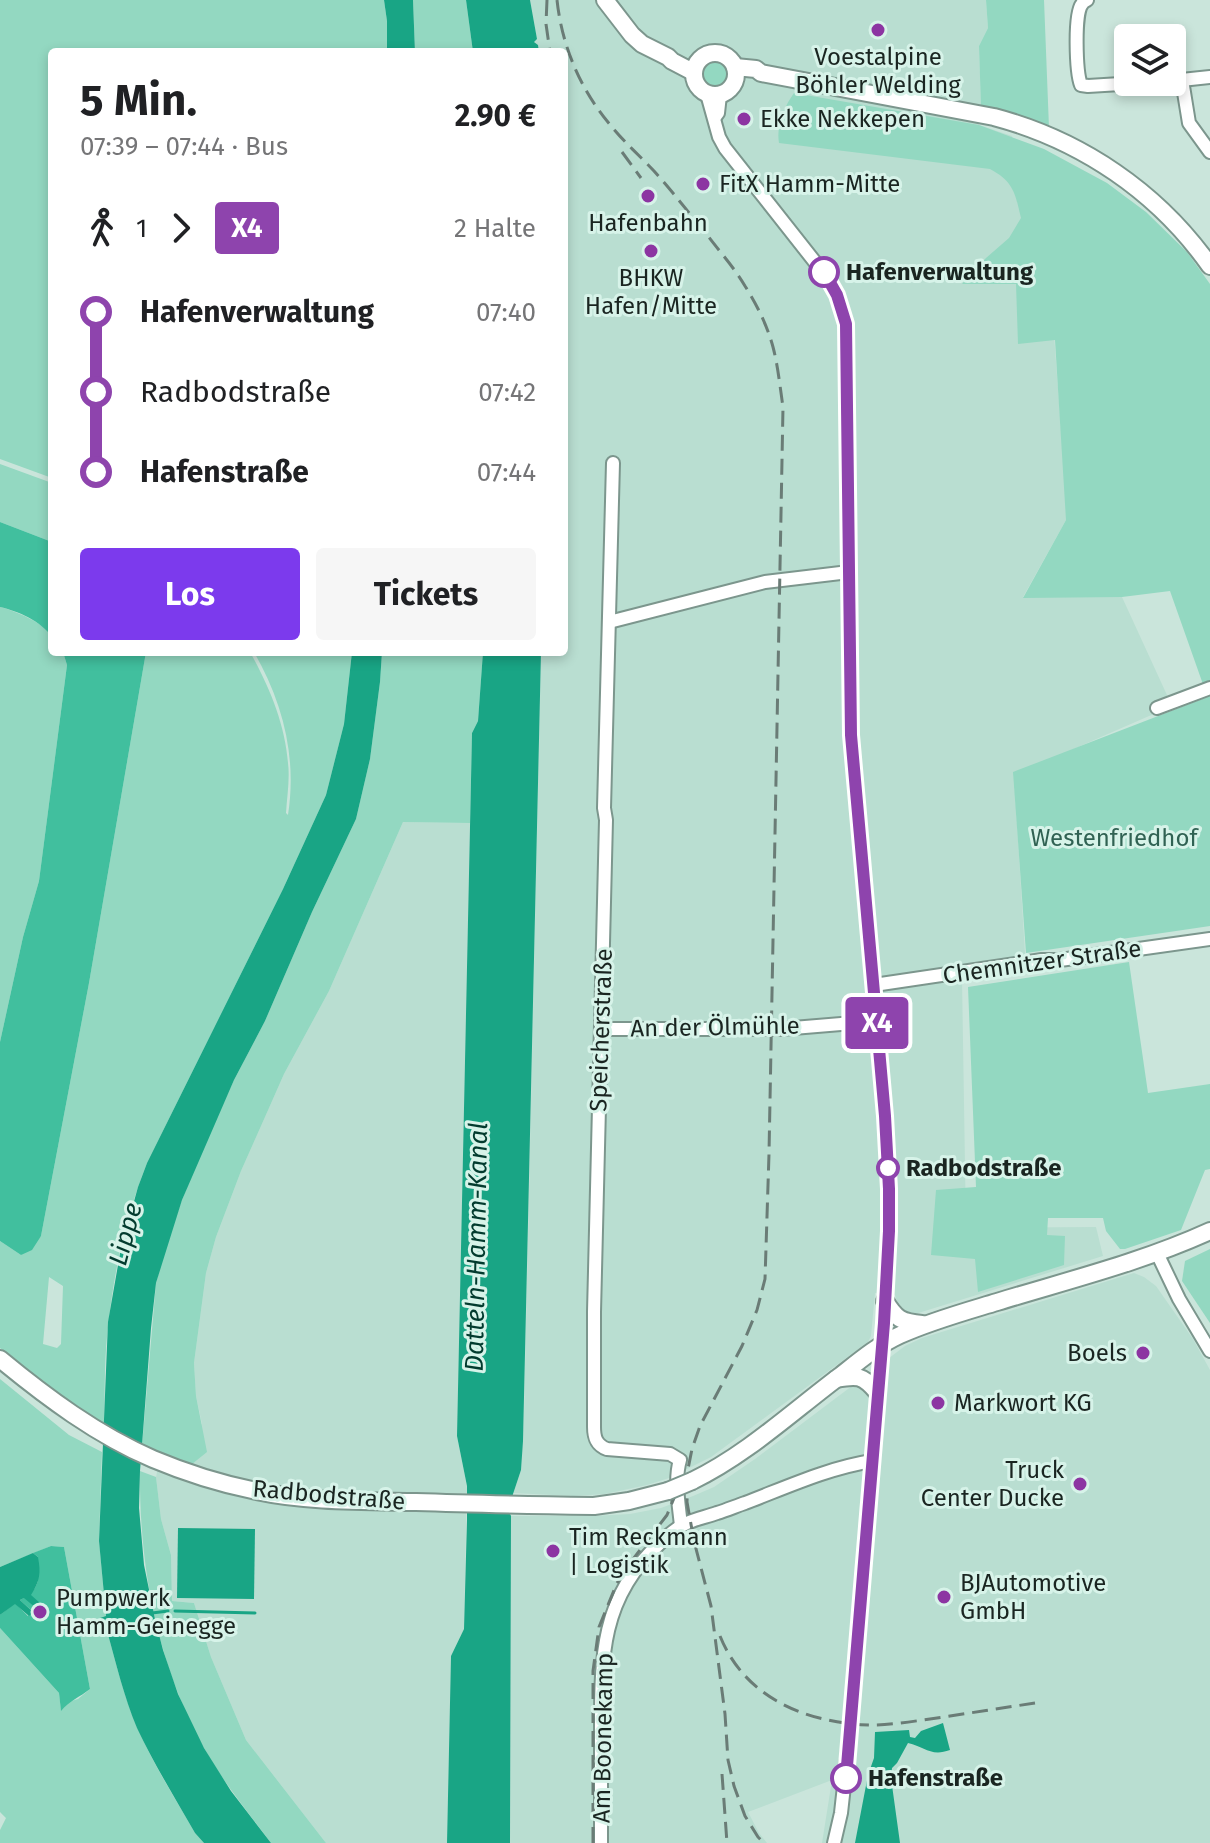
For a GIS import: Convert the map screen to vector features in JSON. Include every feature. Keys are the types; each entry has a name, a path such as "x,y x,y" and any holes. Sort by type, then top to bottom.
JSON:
{"main road":[{"path":"605,0 642,44 696,66"},
{"path":"709,53 722,53 732,61 736,72 732,86 713,94 696,85 696,66 709,53"},
{"path":"736,72 756,69 761,73 994,117 1056,138 1108,167 1144,194 1184,232 1210,266"},
{"name":"Radbodstraße","path":"0,1359 100,1432 152,1459 254,1491 331,1500 599,1505 668,1491 711,1472 882,1344 928,1324 1157,1253 1210,1231"},
{"path":"885,1301 903,1321 928,1324"},
{"path":"834,1380 860,1377 877,1392"}],"street":[{"path":"1087,0 1079,8 1076,46 1080,82 1084,86 1114,84"},
{"path":"1186,79 1210,77"},
{"path":"713,94 712,113 725,148 824,272 846,324 851,735 877,1021 889,1231 849,1751 834,1843"},
{"path":"1181,96 1189,123 1210,152"},
{"name":"Speicherstraße","path":"613,463 594,1312 594,1437 601,1447 607,1449 670,1454 680,1460 678,1493 681,1526"},
{"path":"609,622 775,580 849,572"},
{"path":"1157,708 1210,688"},
{"name":"Chemnitzer Straße","path":"874,985 1210,939"},
{"name":"An der Ölmühle","path":"601,1029 781,1029 877,1021"},
{"path":"1157,1253 1179,1299 1210,1351"},
{"name":"Am Boonekamp","path":"601,1843 603,1654 607,1631 631,1574 648,1554 681,1526 821,1474 872,1461"}],"shaded area":[{"path":"530,0 986,0 988,28 979,46 979,125 1012,136 1050,280 1066,498 1066,520 1023,597 1122,597 1172,706 1014,775 1026,969 962,979 966,1228 1096,1227 1103,1256 915,1314 902,1311 895,1295 875,1293 868,1342 711,1457 669,1478 647,1485 605,1494 573,1496 513,1493 521,1470 524,1413 541,656 568,656 568,48 538,48 534,42 537,39"},
{"path":"0,522 48,540 48,633 29,618 0,607"},
{"path":"64,656 145,656 89,983 41,1236 32,1250 21,1255 0,1241 0,1042 39,881 67,665"},
{"path":"403,822 470,823 457,1436 467,1486 464,1629 451,1656 447,1843 326,1843 246,1740 211,1657 194,1603 172,1601 171,1555 161,1519 156,1477 161,1454 202,1424 194,1363 206,1273 216,1237 284,1074 329,991"},
{"path":"1134,1273 1156,1286 1193,1339 1210,1370 1210,1843 822,1843 832,1780 748,1812 767,1843 510,1843 511,1516 630,1514 661,1508 693,1496 714,1487 755,1459 905,1346 922,1338"},
{"path":"51,1546 64,1547 90,1689 61,1711 59,1693 0,1628 0,1615 15,1603 28,1616 32,1611 20,1600 32,1592 37,1583 38,1557 33,1553"}],"green space":[{"path":"0,0 384,0 387,48 48,48 48,477 0,459"},
{"path":"413,0 466,0 472,48 415,48"},
{"path":"986,0 1044,0 1049,128 981,108 979,46 988,28"},
{"path":"715,60 725,64 729,74 725,84 715,88 705,84 701,74 705,64"},
{"path":"794,93 979,125 1044,149 1107,183 1146,212 1187,252 1210,284 1210,688 1205,690 1170,591 1122,597 1023,598 1066,520 1055,340 1018,344 1016,284 962,284 1009,238 1021,218 1009,184 990,169 779,143 782,117"},
{"path":"0,464 48,482 48,540 0,522"},
{"path":"0,607 21,614 44,628 48,632 48,656 64,656 67,665 39,881 0,1042"},
{"path":"145,656 252,656 280,720 289,769 288,815 291,772 285,731 273,691 256,656 352,656 344,724 326,795 283,889 147,1163 133,1201 118,1260 106,1345 104,1425 35,1378 0,1348 0,1241 21,1255 41,1236 89,983","holes":["49,1277 63,1286 61,1344 57,1348 43,1344"]},
{"path":"382,656 483,656 478,721 472,733 470,823 403,822 329,991 284,1074 241,1171 206,1273 194,1363 196,1396 207,1452 192,1464 142,1446 156,1283 166,1245 203,1148 265,1021 356,819 370,759"},
{"name":"Westenfriedhof","path":"1210,696 1210,926 1026,953 1013,772"},
{"path":"1129,962 1148,1093 1210,1084 1210,1169 1205,1170 1181,1230 1120,1249 1106,1231 1103,1218 1048,1218 1047,1235 1065,1236 1064,1265 978,1292 975,1259 931,1255 936,1190 976,1187 968,987"},
{"path":"1210,1249 1210,1323 1182,1281 1185,1261"},
{"path":"0,1379 69,1435 102,1452 99,1540 106,1617 99,1632 107,1631 128,1703 143,1741 195,1833 204,1843 0,1843 0,1830 6,1818 0,1812 0,1628 59,1693 61,1710 90,1689 64,1547 51,1546 0,1567"},
{"path":"140,1471 156,1477 161,1519 171,1555 172,1601 194,1603 211,1657 246,1740 326,1843 271,1843 219,1773 188,1716 174,1683 154,1614 143,1543"}],"water":[{"path":"384,0 413,0 415,48 387,48"},
{"path":"466,0 530,0 537,39 534,42 538,48 472,48"},
{"name":"Lippe","path":"352,656 382,656 370,759 356,819 265,1021 234,1080 182,1200 156,1283 139,1508 144,1565 155,1619 178,1694 204,1748 231,1791 271,1843 204,1843 195,1833 137,1728 107,1631 99,1632 97,1619 106,1616 99,1541 108,1322 121,1248 147,1163 283,889 326,795 344,724"},
{"name":"Datteln-Hamm-Kanal","path":"483,656 541,656 523,1441 521,1470 508,1509 511,1516 510,1843 447,1843 451,1656 464,1629 467,1486 457,1436 472,733 478,721"},
{"path":"178,1528 255,1529 254,1599 177,1598"},
{"path":"33,1553 38,1557 39,1572 31,1595 40,1603 36,1608 24,1598 20,1600 33,1612 29,1616 15,1604 0,1615 0,1567"},
{"path":"943,1723 950,1750 933,1752 908,1743 892,1768 900,1843 855,1843 874,1758 875,1732 909,1730 910,1737 915,1738 921,1731"}],"waterway":[{"path":"152,1613 168,1611"},
{"path":"175,1611 255,1613"}],"railway":[{"path":"547,0 549,48"},
{"path":"557,0 567,48"},
{"path":"568,51 582,83 601,113 705,232 754,300 773,347 783,407 765,1279 757,1310 742,1346 700,1426 688,1469 687,1502 711,1606 728,1760 745,1816 764,1843"},
{"path":"622,152 641,178"},
{"path":"593,1843 593,1671 599,1627 617,1583 667,1515 682,1479"},
{"path":"720,1636 731,1658 762,1691 780,1703 823,1719 887,1724 1035,1703"},
{"path":"722,1774 727,1843"}],"bus line":[{"name":"X4","path":"824,272 837,295 846,324 851,735 889,1189 884,1323 846,1778"}],"place":[{"name":"Voestalpine Böhler Welding","path":"878,30"},
{"name":"Ekke Nekkepen","path":"744,119"},
{"name":"FitX Hamm-Mitte","path":"703,184"},
{"name":"Hafenbahn","path":"648,196"},
{"name":"BHKW Hafen/Mitte","path":"651,251"},
{"name":"Hafenverwaltung","path":"824,272"},
{"name":"Radbodstraße","path":"888,1168"},
{"name":"Boels","path":"1143,1353"},
{"name":"Markwort KG","path":"938,1403"},
{"name":"Truck Center Ducke","path":"1080,1484"},
{"name":"Tim Reckmann | Logistik","path":"553,1551"},
{"name":"BJAutomotive GmbH","path":"944,1597"},
{"name":"Pumpwerk Hamm-Geinegge","path":"40,1612"},
{"name":"Hafenstraße","path":"846,1778"}]}
